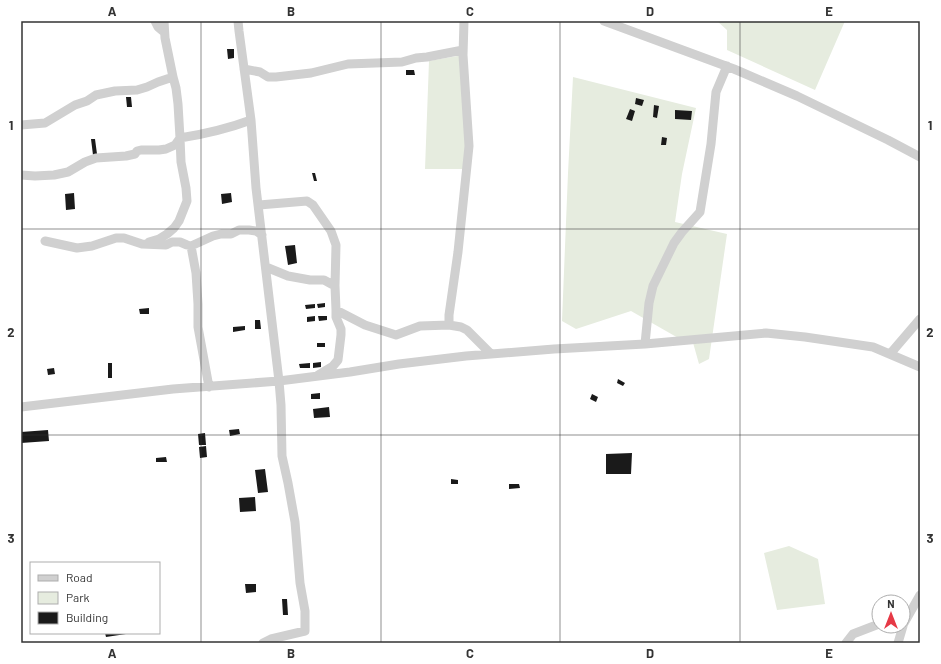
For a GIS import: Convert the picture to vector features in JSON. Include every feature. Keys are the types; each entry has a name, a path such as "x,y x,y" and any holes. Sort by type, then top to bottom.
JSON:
{"street":[{"path":"156,21 158,27 164,32"},
{"path":"144,244 167,234 179,221 187,201 181,162 177,96 164,32 164,21"},
{"path":"238,21 279,381 282,456 295,522 300,583 305,611 305,630 263,643"},
{"path":"449,325 449,315 460,241 469,146 464,21"},
{"path":"604,21 727,66 797,96 920,157"},
{"path":"244,69 260,72 268,77 276,77 311,73 348,64 402,62 416,58 464,50"},
{"path":"644,344 649,303 654,286 674,243 700,212 711,144 716,92 727,66"},
{"path":"21,125 45,123 75,105 87,101 96,95 115,91 137,90 173,77"},
{"path":"21,175 42,175 68,172 85,162 96,158 126,156 135,154 137,151 141,150 166,149 175,145 180,138 226,129 250,120"},
{"path":"259,205 307,202 313,205 331,231 336,245 336,317 341,328 338,360 333,366 316,377"},
{"path":"45,241 77,248 92,246 116,238 124,238 144,244 166,245 172,242 180,242 191,246 213,236 231,234 239,230 256,231 262,235"},
{"path":"191,246 196,273 198,327 209,387"},
{"path":"266,267 288,276 310,280 324,280 335,286"},
{"path":"336,310 365,325 396,335 420,326 449,325 461,327 467,330 491,354"},
{"path":"890,354 920,319"},
{"path":"21,407 158,391 316,377 399,364 491,354 644,344 766,333 873,347 920,367"},
{"path":"911,608 920,595"},
{"path":"846,643 852,634 871,627"}],"green space":[{"path":"717,21 845,21 815,90 727,50 727,30"},
{"path":"463,55 466,169 425,169 429,61"},
{"path":"573,77 696,108 682,174 675,222 727,234 709,359 699,364 692,339 680,339 631,311 576,329 562,321"},
{"path":"789,546 818,559 825,604 777,610 764,553"}],"building":[{"path":"227,49 234,49 234,58 228,59"},
{"path":"406,70 414,70 415,75 406,75"},
{"path":"126,97 131,97 132,107 127,107"},
{"path":"636,98 644,100 642,106 635,104"},
{"path":"654,105 659,106 657,118 653,117"},
{"path":"630,109 635,111 632,121 626,119"},
{"path":"675,110 692,111 691,120 675,119"},
{"path":"662,137 667,138 666,145 661,145"},
{"path":"91,139 95,139 97,154 93,155"},
{"path":"312,173 315,173 317,181 314,181"},
{"path":"74,193 75,209 66,210 65,194"},
{"path":"231,193 232,202 222,204 221,194"},
{"path":"295,245 297,263 288,265 285,246"},
{"path":"325,303 325,307 318,308 317,304"},
{"path":"315,304 315,308 306,309 305,305"},
{"path":"149,308 149,314 140,314 139,309"},
{"path":"315,316 315,321 307,322 307,317"},
{"path":"318,316 327,316 327,320 319,321"},
{"path":"255,320 260,320 261,329 255,329"},
{"path":"245,326 245,330 233,332 233,327"},
{"path":"317,343 325,343 325,347 317,347"},
{"path":"321,362 321,367 313,368 313,363"},
{"path":"108,363 112,363 112,378 108,378"},
{"path":"310,363 310,368 300,368 299,364"},
{"path":"54,368 55,374 48,375 47,369"},
{"path":"618,379 625,383 623,386 617,383"},
{"path":"320,393 320,399 311,399 311,394"},
{"path":"592,394 598,397 596,402 590,399"},
{"path":"329,407 330,417 314,418 313,409"},
{"path":"239,429 240,434 230,436 229,430"},
{"path":"48,430 49,441 21,443 21,432"},
{"path":"205,433 206,445 199,445 198,434"},
{"path":"206,446 207,457 200,458 199,447"},
{"path":"632,453 631,474 606,474 606,454"},
{"path":"166,457 167,462 156,462 156,458"},
{"path":"265,469 268,492 258,493 255,470"},
{"path":"451,479 458,480 458,484 451,484"},
{"path":"509,484 519,484 520,488 509,489"},
{"path":"255,497 256,511 240,512 239,498"},
{"path":"245,584 256,584 256,592 246,593"},
{"path":"282,599 287,599 288,615 283,615"},
{"path":"105,634 126,634 106,637"}]}
